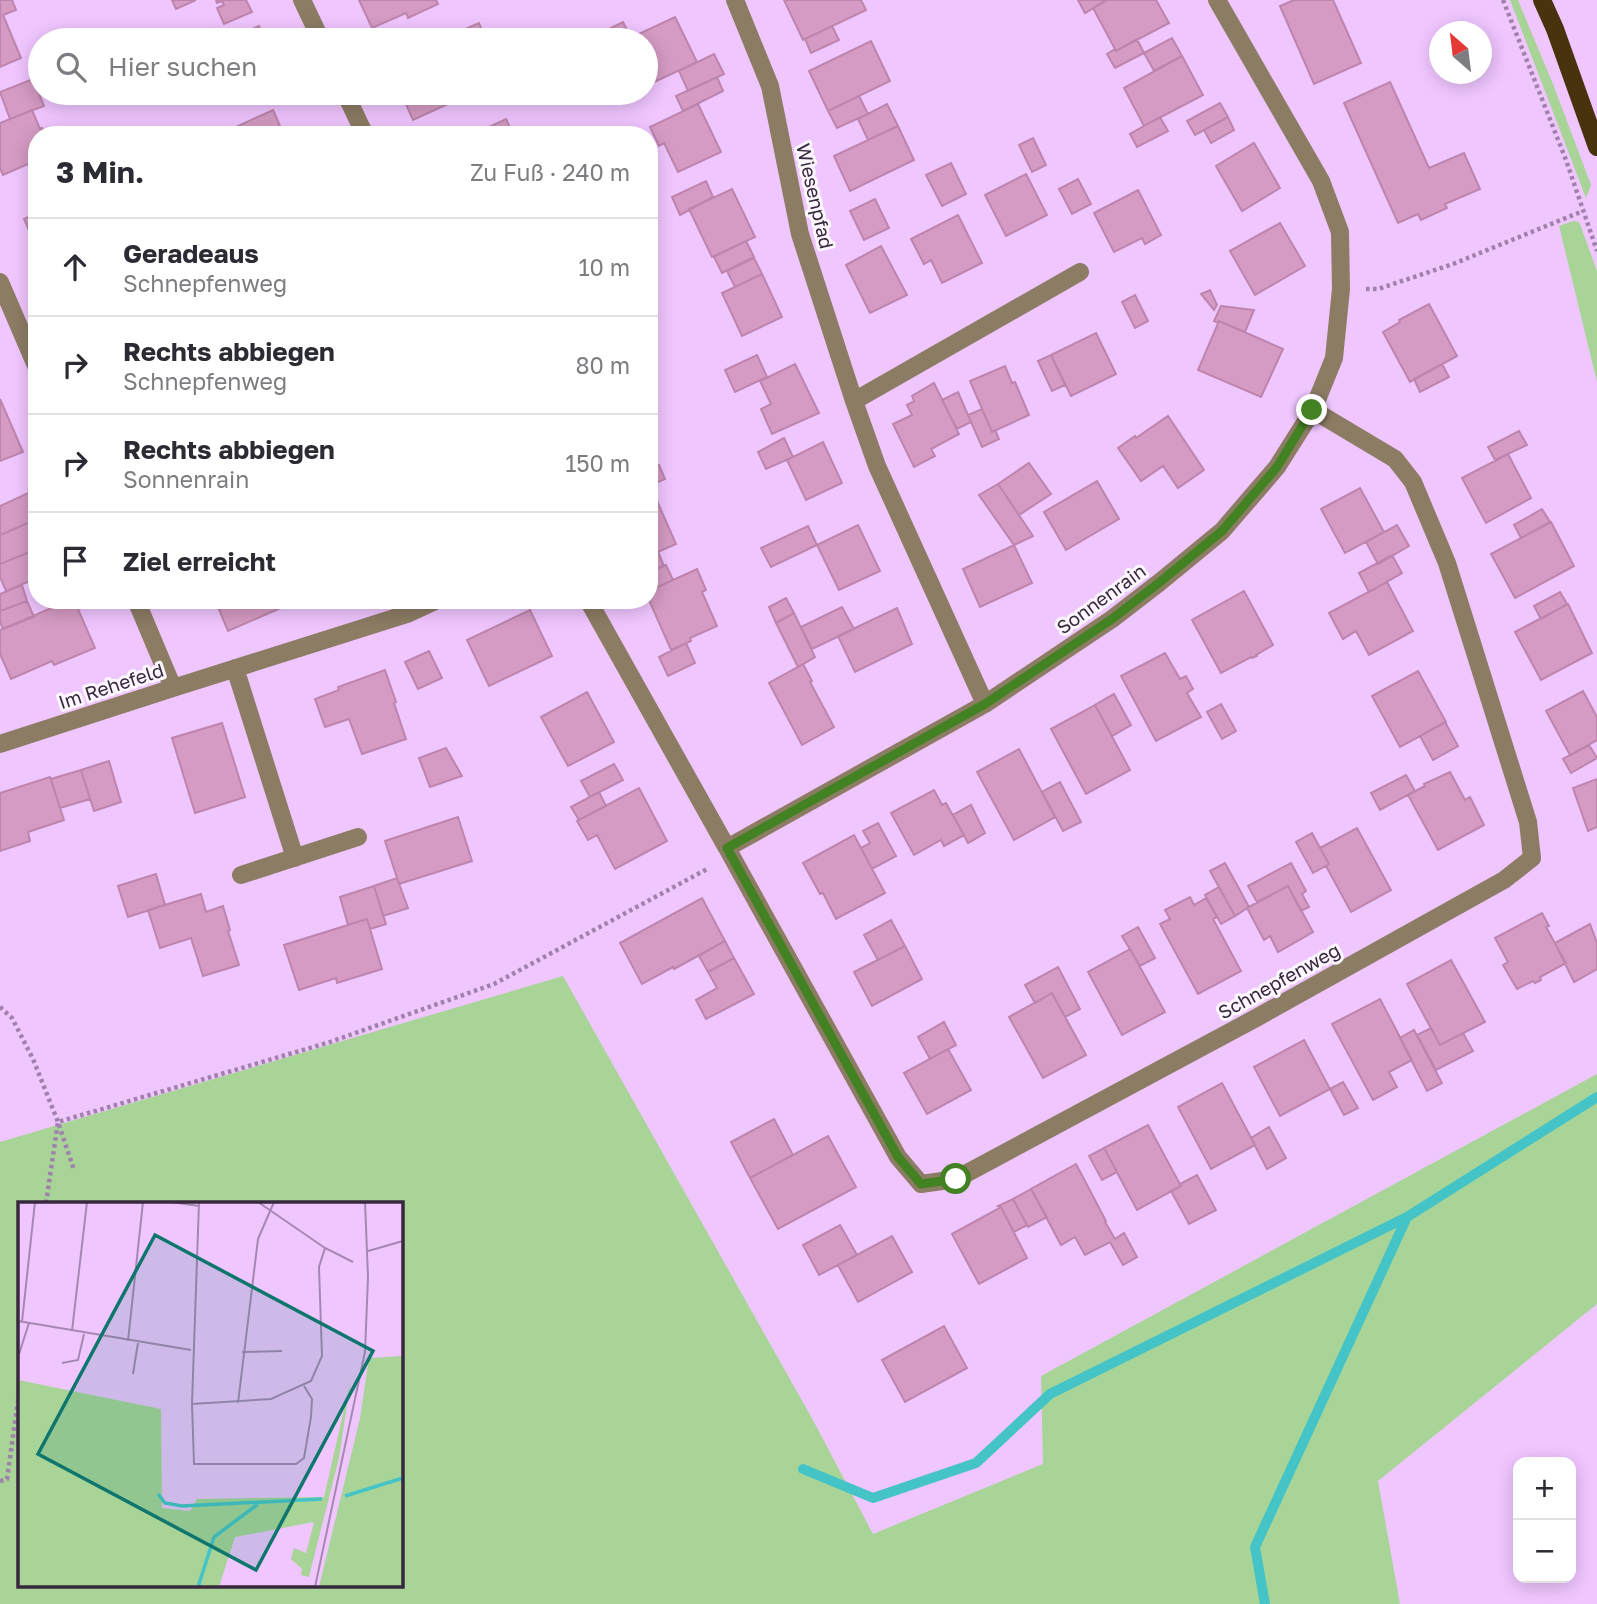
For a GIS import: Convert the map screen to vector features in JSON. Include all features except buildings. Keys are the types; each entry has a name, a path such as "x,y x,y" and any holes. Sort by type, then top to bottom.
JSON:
{"main road":[{"path":"1542,0 1597,147"}],"street":[{"path":"302,0 315,28"},
{"name":"Wiesenpfad","path":"735,0 770,86 800,234 877,466 985,704"},
{"name":"Sonnenrain","path":"729,852 985,704 1112,619 1222,531 1277,467 1312,410 1334,358 1341,289 1340,232 1321,181 1217,0"},
{"path":"351,105 361,126"},
{"path":"854,401 1080,272"},
{"path":"0,282 28,347"},
{"name":"Schnepfenweg","path":"729,852 898,1157 921,1184 956,1179 1504,880 1532,858 1528,822 1447,563 1413,482 1395,459 1312,410"},
{"path":"140,609 173,688"},
{"name":"Im Rehefeld","path":"0,744 418,609"},
{"path":"593,609 729,852"},
{"path":"235,668 295,858"},
{"path":"241,874 358,837"}],"path":[{"path":"1503,0 1566,160 1597,251"},
{"path":"1341,289 1378,289 1452,264 1583,211"},
{"path":"58,1122 330,1042 494,984 729,852"},
{"path":"0,1007 12,1018 33,1059 74,1170"},
{"path":"46,1202 58,1122"},
{"path":"0,1481 7,1479 18,1401"}],"green space":[{"path":"1510,0 1518,0 1553,84 1591,185 1586,198"},
{"path":"1573,221 1580,224 1597,271 1597,382 1559,226"},
{"path":"563,976 814,1422 873,1534 1043,1464 1041,1376 1597,1074 1597,1304 1378,1481 1400,1604 0,1604 0,1142"}],"waterway":[{"path":"803,1469 873,1498 976,1463 1050,1394 1407,1217 1597,1097"},
{"path":"1265,1604 1255,1547 1407,1217"}],"route":[{"path":"956,1179 921,1184 898,1157 727,848 985,704 1112,619 1222,531 1277,467 1312,410"}]}
